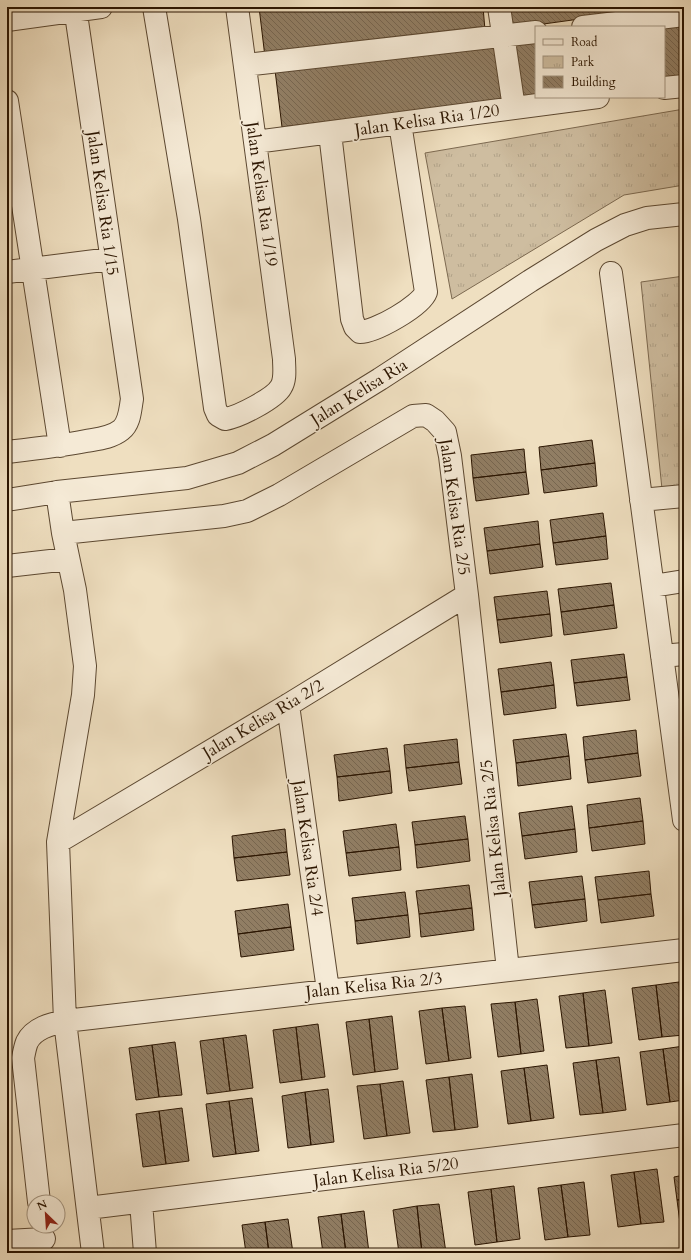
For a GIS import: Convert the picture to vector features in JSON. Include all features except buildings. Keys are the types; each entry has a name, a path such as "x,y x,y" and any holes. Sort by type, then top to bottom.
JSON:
{"street":[{"path":"7,20 75,9 101,7"},
{"name":"Jalan Kelisa Ria 1/19","path":"154,7 189,219 215,408 218,415 226,418 242,414 276,393 284,382 284,359 237,7"},
{"path":"499,7 514,108"},
{"name":"Jalan Kelisa Ria 1/15","path":"60,446 102,438 121,430 130,414 132,399 75,9"},
{"path":"591,26 684,15"},
{"path":"245,65 535,32"},
{"path":"665,88 684,86"},
{"name":"Jalan Kelisa Ria 1/20","path":"256,142 590,98"},
{"path":"7,101 60,446 7,452"},
{"path":"330,133 352,319 355,327 360,332 366,332 373,330 413,307 424,297 426,292 426,284 409,188 400,123"},
{"name":"Jalan Kelisa Ria","path":"7,500 57,492 187,478 238,463 273,445 380,379 530,281 596,240 625,225 640,220 684,214"},
{"path":"7,272 111,259"},
{"path":"611,273 684,820"},
{"name":"Jalan Kelisa Ria 2/5","path":"63,533 224,516 247,511 279,496 413,416 426,415 435,421 444,432 450,456 467,595 508,970"},
{"path":"57,492 74,590 85,666 82,695 58,842 65,1021 93,1253"},
{"path":"641,500 684,496"},
{"path":"7,566 68,559"},
{"path":"653,586 684,581"},
{"name":"Jalan Kelisa Ria 2/2","path":"58,842 288,705 467,595"},
{"path":"662,656 684,654"},
{"name":"Jalan Kelisa Ria 2/4","path":"288,705 328,990"},
{"name":"Jalan Kelisa Ria 2/3","path":"39,1194 23,1058 26,1043 34,1033 49,1024 328,990 684,950"},
{"name":"Jalan Kelisa Ria 5/20","path":"88,1208 684,1135"},
{"path":"140,1202 146,1253"},
{"path":"7,1241 44,1239"}],"green space":[{"path":"684,109 684,185 624,195 452,299 425,153"},
{"path":"684,276 684,487 662,489 641,282"}]}
